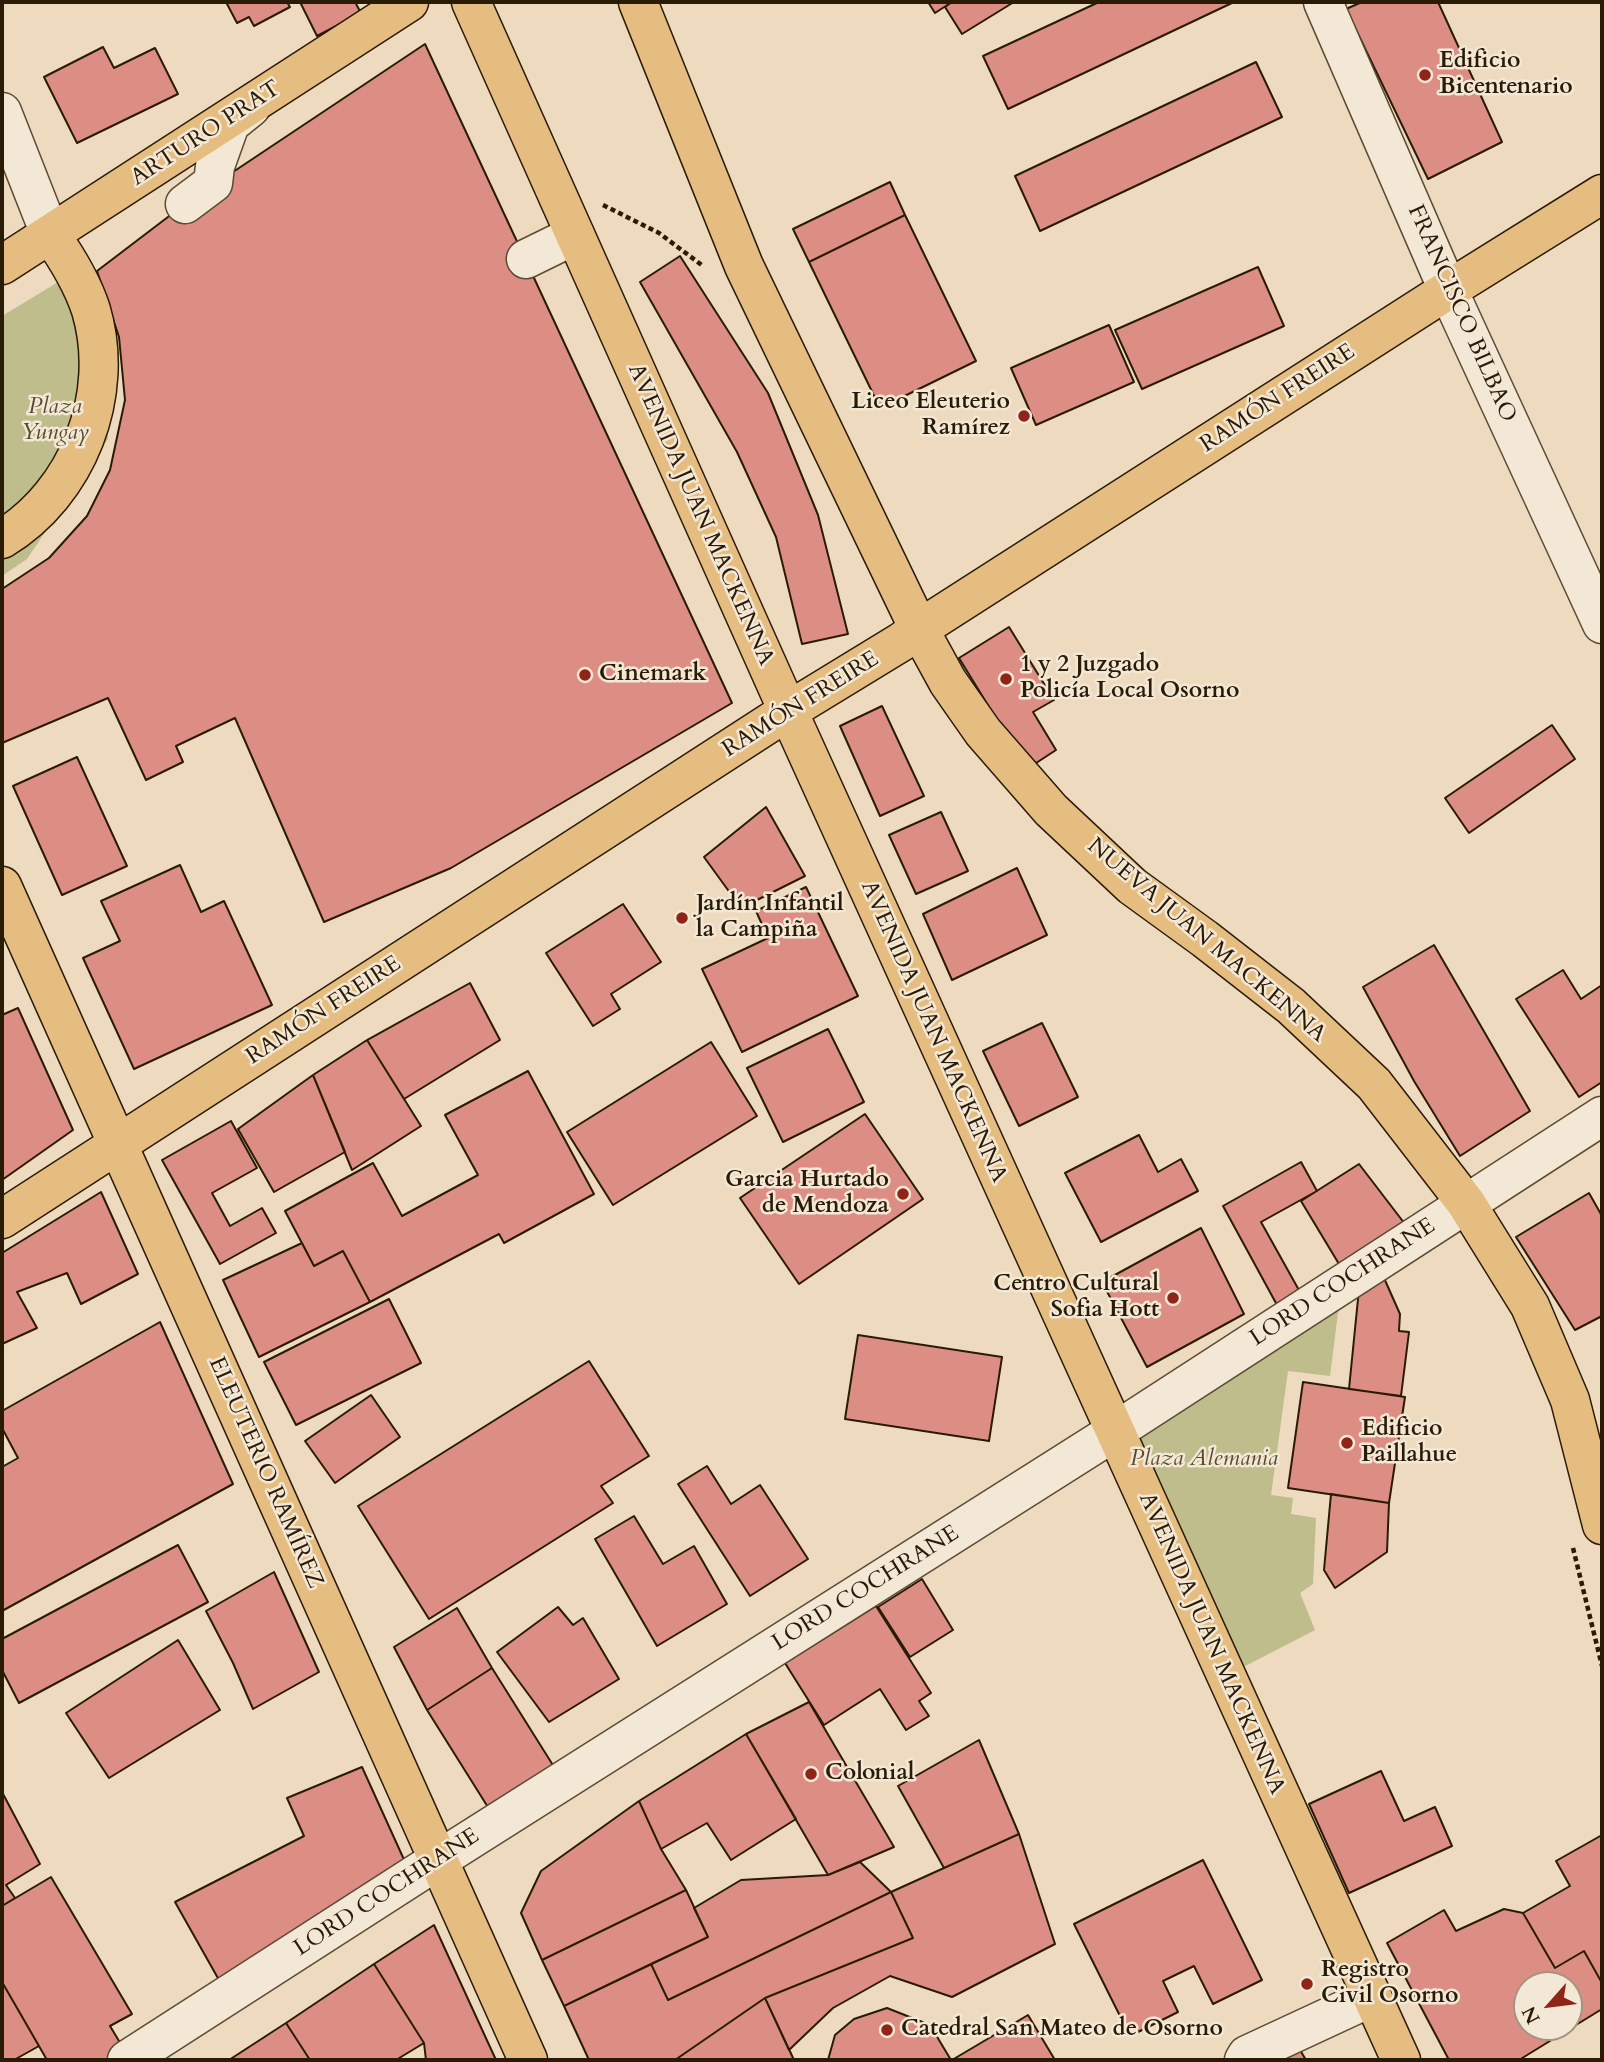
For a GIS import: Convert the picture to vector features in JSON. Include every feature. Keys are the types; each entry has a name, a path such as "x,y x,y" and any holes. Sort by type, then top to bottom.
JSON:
{"main road":[{"name":"ARTURO PRAT","path":"2,265 409,2"},
{"name":"AVENIDA JUAN MACKENNA","path":"471,2 788,711 1401,2060"},
{"path":"638,2 744,266 919,629"},
{"name":"RAMÓN FREIRE","path":"2,1219 788,711 901,642 1602,194"},
{"path":"2,539 32,517 67,474 91,423 96,395 97,347 91,310 71,266 50,234"},
{"name":"NUEVA JUAN MACKENNA","path":"919,629 948,682 983,732 1051,810 1132,886 1227,956 1310,1024 1374,1084 1466,1203 1530,1306 1570,1400 1602,1525"},
{"name":"ELEUTERIO RAMÍREZ","path":"2,886 528,2060"}],"street":[{"name":"FRANCISCO BILBAO","path":"1324,2 1448,290 1602,624"},
{"path":"185,204 213,183 215,166 230,124 262,97"},
{"path":"2,112 50,234"},
{"path":"526,259 575,236"},
{"name":"LORD COCHRANE","path":"127,2060 1114,1432 1602,1116"},
{"path":"1244,2060 1247,2055 1372,1997"}],"green space":[{"name":"Plaza Yungay","path":"83,267 105,305 108,439 27,559 2,576 2,316"},
{"name":"Plaza Alemania","path":"1341,1289 1330,1376 1288,1371 1271,1495 1293,1498 1291,1514 1316,1518 1313,1584 1300,1593 1315,1630 1224,1677 1114,1432"}],"building":[{"path":"226,2 287,2 290,7 254,26 249,17 237,23"},
{"path":"300,2 355,2 361,13 317,36"},
{"path":"928,2 952,2 935,13"},
{"path":"952,2 1014,2 962,34 945,7"},
{"path":"1099,2 1234,2 1008,109 983,56"},
{"name":"Edificio Bicentenario","path":"1362,2 1438,2 1502,142 1428,179 1346,9"},
{"path":"425,44 732,703 451,868 324,922 235,718 176,746 183,762 146,780 108,698 2,743 2,589 49,558 87,516 110,470 125,400 119,337 97,271 185,204"},
{"path":"103,47 114,68 155,48 178,94 77,143 44,77"},
{"path":"1256,62 1282,117 1040,231 1015,176"},
{"path":"890,182 905,215 809,262 793,229"},
{"path":"905,215 976,361 880,408 809,262"},
{"path":"680,256 768,393 818,515 848,634 802,644 776,537 737,452 640,282"},
{"path":"1258,267 1284,326 1142,389 1115,330"},
{"path":"1109,325 1134,382 1036,425 1011,368"},
{"name":"1 y 2 Juzgado Policía Local Osorno","path":"1009,627 1054,700 1033,712 1056,750 1027,769 959,658"},
{"path":"882,706 924,796 880,816 840,726"},
{"path":"1552,725 1575,759 1469,833 1445,798"},
{"path":"77,757 127,866 62,895 13,786"},
{"path":"766,807 805,876 741,908 704,857"},
{"path":"941,812 968,871 916,894 889,835"},
{"path":"180,865 201,912 224,901 272,1005 134,1069 83,958 120,941 101,901"},
{"path":"1017,868 1047,935 952,980 923,914"},
{"path":"806,887 858,996 742,1052 702,969 768,938 756,911"},
{"path":"623,904 661,962 611,994 620,1009 593,1026 546,953"},
{"path":"1434,945 1530,1111 1460,1156 1414,1081 1363,987"},
{"path":"1563,970 1581,999 1602,985 1602,1082 1579,1097 1516,999"},
{"path":"470,983 500,1040 404,1099 367,1040"},
{"path":"18,1008 73,1130 2,1180 2,1015"},
{"path":"1042,1023 1078,1097 1019,1126 983,1051"},
{"path":"828,1029 864,1102 783,1142 747,1068"},
{"path":"367,1040 421,1126 352,1170 313,1075"},
{"path":"711,1042 757,1116 613,1205 567,1132"},
{"path":"528,1071 594,1194 504,1243 499,1234 370,1302 343,1251 314,1266 285,1211 373,1163 402,1216 478,1175 445,1115"},
{"path":"313,1075 345,1152 274,1192 238,1129"},
{"path":"865,1114 923,1199 799,1284 740,1198"},
{"path":"231,1121 257,1168 212,1193 230,1226 262,1208 276,1233 220,1264 162,1160"},
{"path":"1139,1135 1158,1172 1181,1159 1198,1191 1101,1242 1065,1173"},
{"path":"1301,1162 1317,1191 1261,1222 1300,1292 1277,1305 1223,1206"},
{"path":"1359,1164 1408,1228 1342,1269 1301,1201"},
{"path":"101,1192 138,1274 81,1304 67,1273 17,1292 37,1328 2,1344 2,1253"},
{"path":"1589,1193 1602,1216 1602,1316 1575,1330 1516,1237"},
{"name":"Centro Cultural Sofia Hott","path":"1201,1228 1244,1314 1147,1367 1102,1282"},
{"path":"302,1243 314,1266 343,1251 370,1302 259,1357 223,1280"},
{"path":"1384,1278 1400,1314 1399,1331 1409,1332 1401,1396 1349,1389 1359,1289"},
{"path":"389,1299 421,1363 296,1425 264,1362"},
{"path":"160,1322 233,1484 2,1611 2,1467 18,1458 2,1428 2,1411"},
{"path":"858,1335 1002,1357 989,1441 845,1419"},
{"path":"589,1361 649,1456 601,1486 613,1503 429,1619 358,1506"},
{"name":"Edificio Paillahue","path":"1303,1382 1405,1397 1389,1503 1288,1488"},
{"path":"371,1395 400,1437 335,1483 305,1441"},
{"path":"707,1466 731,1504 760,1485 808,1559 750,1596 678,1484"},
{"path":"1331,1494 1389,1503 1387,1552 1335,1588 1324,1570"},
{"path":"634,1516 663,1564 694,1546 727,1604 657,1646 595,1539"},
{"path":"178,1545 208,1602 19,1703 2,1670 2,1639"},
{"path":"274,1572 319,1672 253,1709 206,1611"},
{"path":"922,1579 953,1630 910,1657 878,1607"},
{"path":"876,1606 931,1693 919,1701 929,1716 906,1730 880,1689 824,1725 785,1663"},
{"path":"558,1607 573,1625 583,1618 619,1679 549,1722 497,1652"},
{"path":"457,1608 492,1668 427,1710 394,1647"},
{"path":"178,1640 220,1710 109,1778 66,1713"},
{"path":"492,1668 556,1770 491,1812 427,1710"},
{"name":"Colonial","path":"809,1702 894,1847 828,1875 746,1734"},
{"path":"746,1734 796,1819 731,1860 707,1823 661,1849 639,1801"},
{"path":"979,1740 1019,1834 944,1868 898,1786"},
{"path":"362,1767 406,1864 219,1980 175,1902 304,1836 287,1798"},
{"path":"1381,1771 1404,1821 1435,1807 1452,1846 1349,1893 1309,1804"},
{"path":"2,1792 40,1864 6,1885 15,1898 2,1906"},
{"path":"639,1801 661,1849 686,1890 542,1960 521,1913 541,1871"},
{"path":"1019,1834 1055,1944 952,1997 890,1976 833,2008 789,2050 765,1998 913,1938 891,1892"},
{"path":"1602,1835 1602,1983 1584,1951 1555,1968 1523,1913 1570,1886 1556,1861"},
{"path":"1203,1860 1262,1980 1213,2004 1194,1966 1163,1981 1178,2012 1130,2036 1074,1924"},
{"path":"860,1862 891,1892 668,2000 651,1964 708,1937 694,1908 741,1880 828,1875"},
{"path":"51,1877 132,2014 110,2026 125,2051 110,2060 47,2060 2,1982 2,1906"},
{"path":"686,1890 708,1937 564,2006 542,1960"},
{"path":"891,1892 913,1938 765,1998 675,2060 589,2060 564,2006 651,1964 668,2000"},
{"path":"1504,1909 1523,1913 1555,1968 1584,1951 1602,1983 1602,2009 1583,2021 1583,1971 1513,1971 1513,2041 1550,2041 1519,2060 1449,2060 1387,1943 1444,1910 1456,1931"},
{"path":"434,1925 496,2060 426,2060 424,2043 374,1964"},
{"path":"374,1964 424,2043 396,2060 310,2060 286,2023"},
{"path":"2,1982 39,2046 14,2060 2,2060"},
{"path":"765,1998 794,2060 675,2060"},
{"name":"Catedral San Mateo de Osorno","path":"887,2008 930,2025 951,2060 828,2060 835,2035 854,2019"},
{"name":"Catedral San Mateo de Osorno","path":"1028,2015 1055,2060 952,2060"},
{"path":"286,2023 310,2060 229,2060"},
{"path":"1300,2050 1306,2060 1283,2060"}],"place":[{"name":"Edificio Bicentenario","path":"1425,75"},
{"name":"Liceo Eleuterio Ramírez","path":"1024,416"},
{"name":"Cinemark","path":"585,675"},
{"name":"1 y 2 Juzgado Policía Local Osorno","path":"1006,679"},
{"name":"Jardín Infantil la Campiña","path":"682,918"},
{"name":"Garcia Hurtado de Mendoza","path":"903,1194"},
{"name":"Centro Cultural Sofia Hott","path":"1173,1298"},
{"name":"Edificio Paillahue","path":"1347,1443"},
{"name":"Colonial","path":"811,1774"},
{"name":"Registro Civil Osorno","path":"1307,1984"},
{"name":"Catedral San Mateo de Osorno","path":"887,2030"}]}
